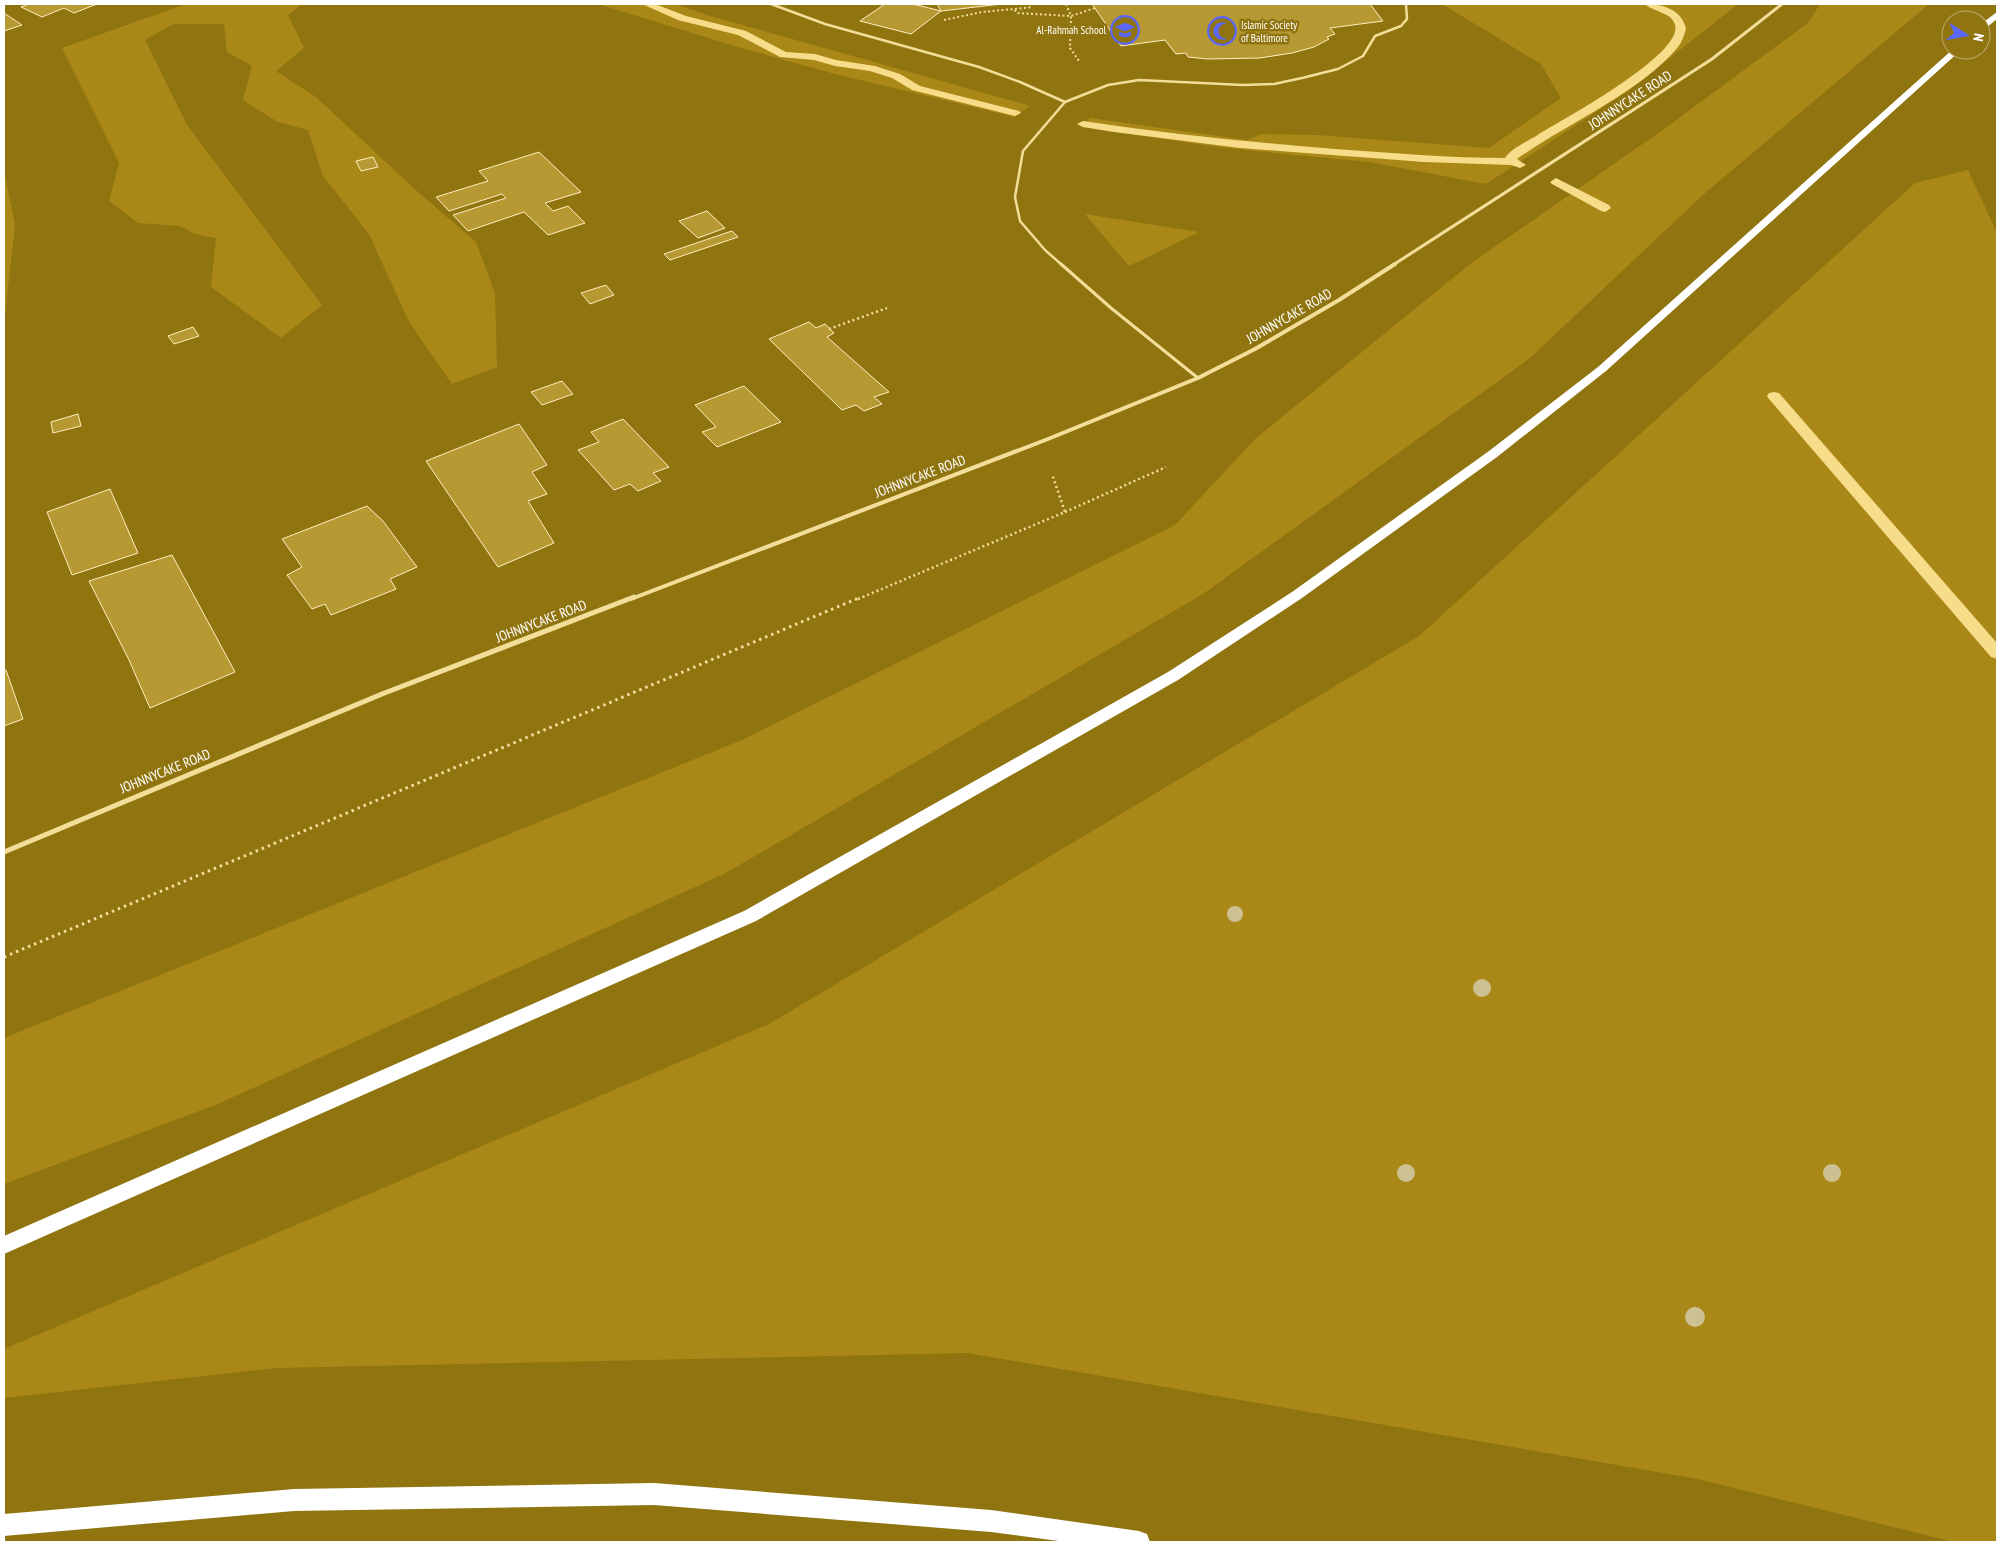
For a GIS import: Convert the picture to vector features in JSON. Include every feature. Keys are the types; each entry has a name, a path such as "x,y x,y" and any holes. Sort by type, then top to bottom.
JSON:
{"highway":[{"path":"4,1245 750,916 1172,676 1304,590 1493,454 1602,369 1946,60"},
{"path":"4,1525 294,1500 654,1494 991,1521 1139,1542"}],"street":[{"name":"JOHNNYCAKE ROAD","path":"4,852 112,805 382,694 1029,446 1198,378 1255,349 1380,274 1705,64 1782,4"}],"lane":[{"path":"771,4 825,24 979,67 1020,82 1065,102"},
{"path":"1198,378 1089,289 1045,250 1020,221 1015,197 1023,151 1065,102 1108,84 1139,80 1243,85 1274,84 1338,69 1363,56 1375,36 1401,26 1407,19 1406,4"}],"path":[{"path":"1066,4 1071,16 1070,48 1085,70 1108,84"},
{"path":"903,46 942,20 982,12 1032,7"},
{"path":"1014,9 1017,13 1071,16 1095,8"},
{"path":"829,329 887,308"},
{"path":"1029,446 1054,476 1065,512"},
{"path":"4,957 1065,512 1166,467"}],"shaded area":[{"path":"186,4 302,4 288,15 304,48 276,71 316,97 419,193 476,242 495,293 497,367 452,384 409,322 369,234 323,176 308,130 278,122 243,100 252,66 227,52 224,24 173,24 145,40 187,125 322,305 281,338 211,287 216,238 195,234 180,226 138,223 109,201 119,163 62,48"},
{"path":"598,4 676,4 707,15 1030,106 1015,117 835,74 741,48"},
{"path":"1442,4 1738,4 1628,91 1486,184 1369,162 1225,148 1081,127 1090,118 1247,140 1261,134 1316,135 1489,148 1561,98 1541,64"},
{"path":"1820,4 1929,4 1704,194 1530,358 1203,594 726,873 218,1104 4,1184 4,1038 742,740 1175,525 1255,439 1470,264 1664,129 1808,23"},
{"path":"1968,170 1997,233 1997,1542 1954,1542 1698,1479 968,1353 277,1368 4,1398 4,1349 769,1024 1419,636 1915,183"},
{"path":"4,171 15,225 4,323"},
{"path":"1085,214 1199,232 1129,266"}],"building":[{"path":"29,4 97,4 74,13 64,8 42,17 21,7"},
{"path":"885,4 913,4 941,11 911,34 860,21"},
{"path":"937,4 1002,4 941,11"},
{"name":"Islamic Society of Baltimore","path":"1092,4 1370,4 1383,21 1330,28 1335,34 1327,37 1329,39 1314,47 1292,53 1260,58 1208,59 1188,57 1186,53 1176,54 1165,40 1121,46"},
{"path":"4,13 22,25 4,31"},
{"path":"539,152 581,192 545,203 553,211 568,206 585,223 548,235 524,212 468,231 453,215 506,198 502,194 449,211 436,197 488,181 479,171"},
{"path":"373,157 378,167 361,171 356,161"},
{"path":"707,211 725,228 698,238 679,221"},
{"path":"732,231 738,237 670,260 664,254"},
{"path":"606,285 614,295 590,304 581,293"},
{"path":"809,322 816,328 825,324 834,333 827,337 889,392 874,397 882,404 864,411 856,405 842,410 769,339"},
{"path":"193,327 199,336 174,344 168,336"},
{"path":"562,381 573,394 542,405 531,392"},
{"path":"744,386 781,422 717,447 702,432 716,427 695,405"},
{"path":"78,414 81,426 53,433 51,422"},
{"path":"623,419 669,467 653,473 661,481 638,491 630,484 614,490 578,450 599,442 591,432"},
{"path":"519,424 547,465 532,472 547,494 528,501 554,543 498,567 426,461"},
{"path":"110,489 138,553 72,575 47,512"},
{"path":"367,506 383,521 417,567 390,579 396,589 331,615 325,604 312,609 287,575 302,567 282,539"},
{"path":"172,555 235,672 150,708 129,660 89,581"},
{"path":"4,670 6,670 23,719 4,726"}],"waterway":[{"path":"647,4 682,18 742,33 784,55 815,57 835,63 871,68 896,76 916,88 1015,113"},
{"path":"1513,162 1511,158 1527,147 1635,79 1659,61 1675,44 1681,29 1678,20 1670,13 1650,4"},
{"path":"1083,124 1177,137 1272,147 1424,159 1513,162"},
{"path":"1513,162 1520,165"},
{"path":"1556,182 1605,208"},
{"path":"1774,396 1997,653"}],"place":[{"name":"Al-Rahmah School","path":"1125,30"},
{"name":"Islamic Society of Baltimore","path":"1222,31"}]}
